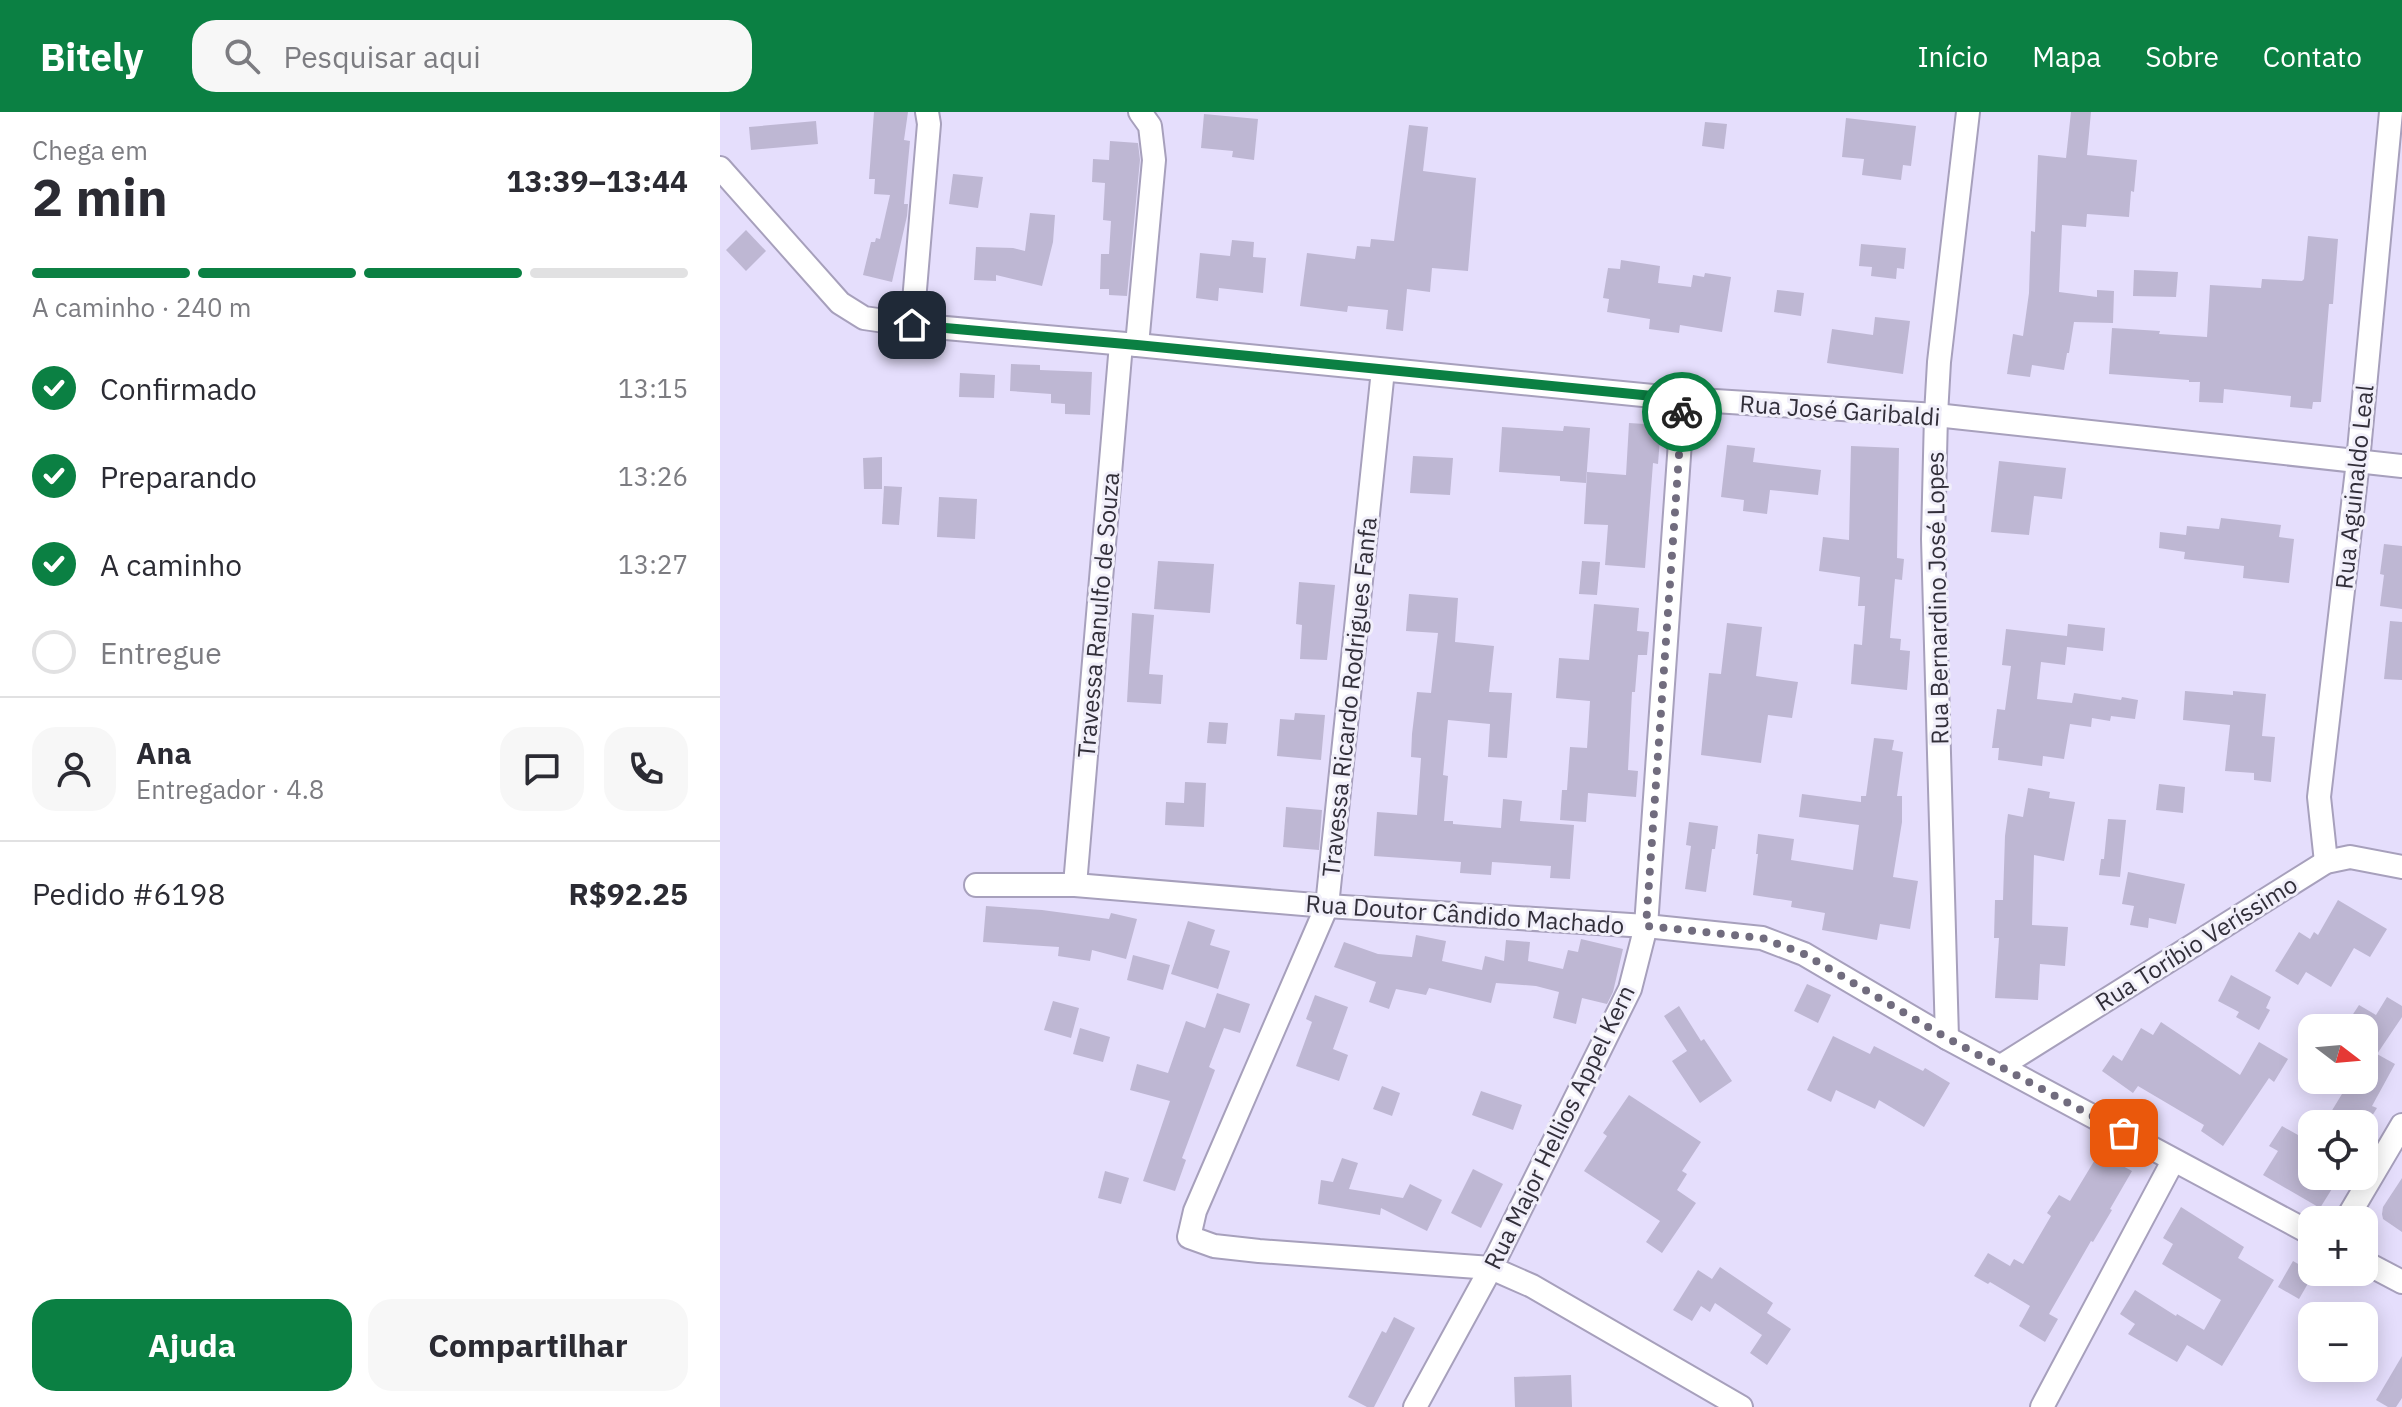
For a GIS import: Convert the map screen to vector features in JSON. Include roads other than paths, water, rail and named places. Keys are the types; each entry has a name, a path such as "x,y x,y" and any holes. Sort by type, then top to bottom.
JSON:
{"street":[{"path":"912,325 929,124 927,112"},
{"name":"Travessa Ranulfo de Souza","path":"1075,885 1129,344 1154,160 1150,126 1140,112"},
{"name":"Rua Bernardino José Lopes","path":"1947,1038 1933,539 1939,362 1968,112"},
{"name":"Rua Aguinaldo Leal","path":"2326,862 2319,797 2358,461 2391,112"},
{"name":"Rua José Garibaldi","path":"720,168 840,303 864,318 1683,399 1936,415 2402,466"},
{"name":"Travessa Ricardo Rodrigues Fanfa","path":"1383,370 1327,906 1195,1211 1189,1237 1214,1246 1259,1251 1491,1268"},
{"name":"Rua Major Hellios Appel Kern","path":"1415,1407 1491,1268 1630,989 1646,926 1683,399"},
{"name":"Rua Toríbio Veríssimo","path":"2001,1066 2326,862 2350,857 2402,867"},
{"name":"Rua Doutor Cândido Machado","path":"976,885 1075,885 1327,906 1646,926 1762,938 1804,954 1947,1038 2298,1227"},
{"path":"2354,1206 2402,1125"},
{"path":"2042,1407 2173,1161"},
{"path":"1491,1268 1532,1286 1741,1407"},
{"path":"2378,1269 2402,1282"}]}
